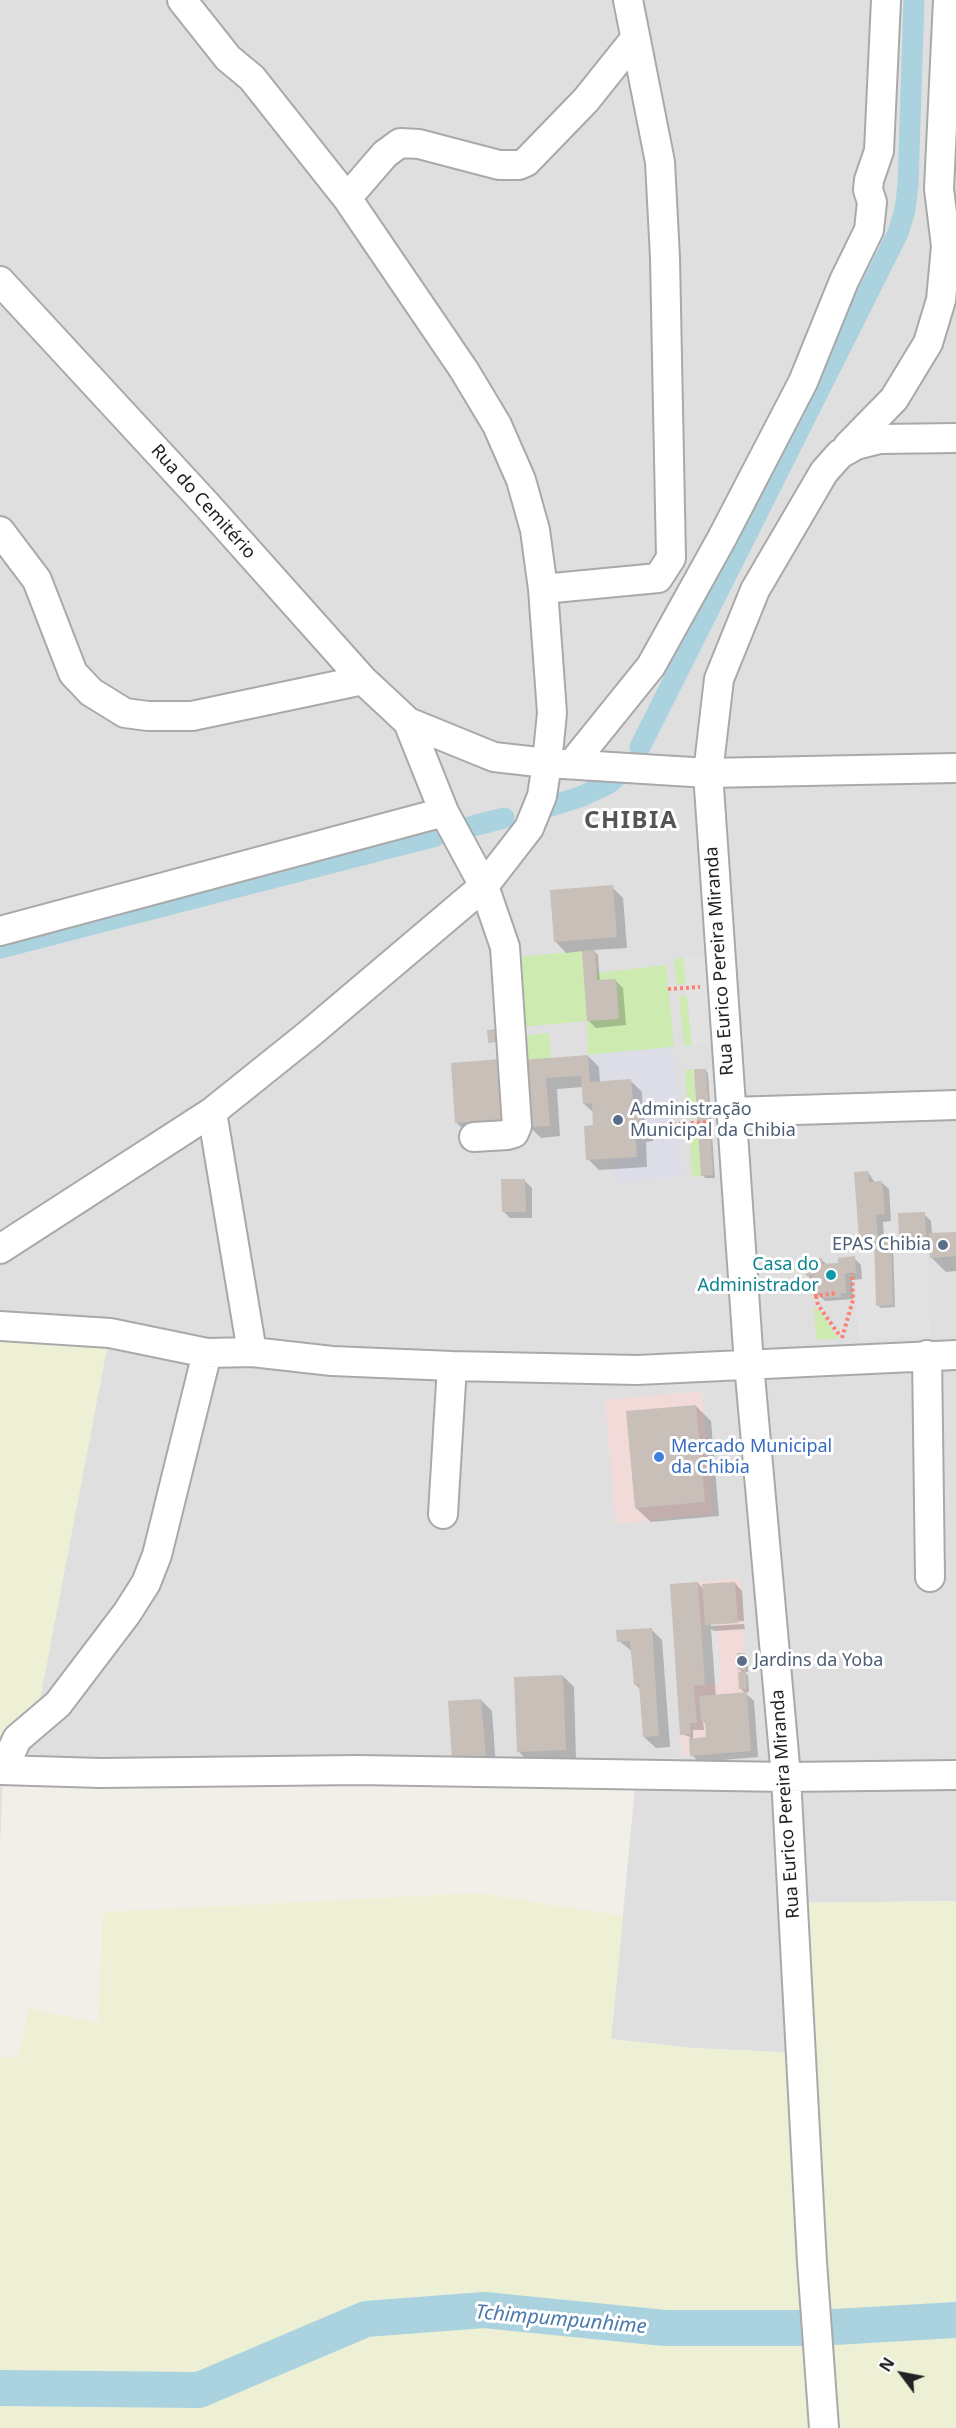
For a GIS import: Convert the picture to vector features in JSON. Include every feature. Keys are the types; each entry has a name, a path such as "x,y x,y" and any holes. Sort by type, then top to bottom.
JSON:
{"street":[{"path":"182,0 228,58 252,78 347,198 464,370 497,424 521,480 535,530 543,589 552,713 560,764"},
{"path":"543,589 658,578 671,558 665,258 660,162 634,40 628,0"},
{"path":"0,1249 212,1112 308,1035 484,886 529,828 542,796 560,764 651,666 722,538 803,382 844,281 869,230 873,202 868,190 869,180 879,151 886,0"},
{"name":"Rua Eurico Pereira Miranda","path":"824,2428 812,2262 786,1777 749,1364 708,773 720,679 755,590 824,472 894,399 928,343 941,300 946,246 939,189 948,0"},
{"path":"347,198 385,154 400,143 418,144 499,165 519,165 526,162 586,100 634,40"},
{"name":"Rua do Cemitério","path":"3,293 206,504 363,680 408,722"},
{"path":"840,454 856,445 880,439 956,438"},
{"path":"0,531 37,580 73,673 91,692 125,713 148,716 192,716 363,680"},
{"path":"408,722 494,757 560,764 708,773 956,768"},
{"path":"408,722 444,812 484,886 505,947 517,1126 514,1133 507,1135 474,1137"},
{"path":"0,931 444,812"},
{"path":"731,1117 956,1105"},
{"path":"212,1112 252,1352"},
{"path":"0,1326 110,1333 207,1353 252,1352 332,1360 452,1366 626,1370 749,1364 842,1349 956,1355"},
{"path":"207,1353 157,1555 146,1583 127,1613 58,1704 17,1739 2,1770 101,1773 357,1770 786,1777 956,1775"},
{"path":"927,1355 930,1577"},
{"path":"443,1514 452,1366"}],"path":[{"path":"668,989 722,985"},
{"path":"643,1126 731,1117"},
{"path":"842,1349 853,1300 852,1273"},
{"path":"816,1284 814,1284 818,1305 842,1349"},
{"path":"816,1296 838,1295 837,1293"}],"shaded area":[{"path":"0,0 956,0 956,1901 793,1903 801,2053 691,2048 611,2039 636,1777 3,1770 0,1846"},
{"path":"705,956 714,1042 692,1045 683,958"},
{"path":"674,1047 683,1176 614,1183 613,1158 637,1156 635,1131 643,1130 642,1114 634,1114 631,1079 590,1082 588,1055"},
{"path":"717,1068 724,1174 701,1176 694,1069"},
{"path":"926,1236 930,1336 858,1339 854,1239"},
{"name":"Mercado Municipal da Chibia","path":"702,1391 713,1514 616,1524 605,1400"},
{"name":"Jardins da Yoba","path":"740,1578 751,1751 682,1756 670,1584"},
{"path":"717,1624 721,1683 705,1685 701,1625"}],"green space":[{"path":"582,951 588,1021 619,1018 616,979 597,980 597,973 666,965 674,1047 588,1055 587,1021 521,1027 516,957"},
{"path":"683,958 686,984 677,985 674,959"},
{"path":"687,995 692,1045 684,1046 679,996"},
{"path":"549,1033 551,1058 523,1060 521,1036"},
{"path":"694,1069 697,1119 689,1119 685,1070"},
{"path":"698,1127 701,1176 692,1177 690,1128"},
{"path":"814,1307 821,1312 838,1339 816,1339"},
{"path":"0,1326 110,1333 36,1721 0,1770"},
{"path":"479,1893 623,1916 611,2039 691,2048 801,2053 792,1903 956,1901 956,2428 0,2428 0,2057 18,2057 29,2008 98,2023 103,1912"}],"building":[{"path":"613,885 617,937 554,942 550,890"},
{"path":"595,950 597,980 616,979 619,1019 587,1021 582,951"},
{"path":"497,1029 498,1042 488,1043 487,1030"},
{"path":"588,1055 590,1082 631,1079 634,1114 642,1114 643,1126 643,1131 635,1131 637,1157 586,1160 584,1126 593,1125 592,1103 583,1104 581,1076 546,1078 550,1126 529,1127 523,1060"},
{"path":"500,1059 504,1120 455,1123 451,1063"},
{"path":"694,1069 706,1069 713,1175 701,1176"},
{"path":"868,1171 869,1182 882,1181 885,1214 876,1215 878,1237 891,1237 893,1305 876,1306 874,1238 859,1239 854,1172"},
{"path":"501,1179 525,1179 526,1212 502,1212"},
{"path":"925,1212 926,1236 899,1237 898,1213"},
{"name":"EPAS Chibia","path":"956,1232 956,1256 930,1258 929,1233"},
{"name":"Casa do Administrador","path":"855,1256 856,1273 845,1273 846,1293 841,1293 841,1297 822,1298 822,1294 813,1292 812,1277 816,1275 806,1276 805,1259 822,1258 822,1264 838,1263 838,1258"},
{"path":"696,1405 705,1502 635,1508 626,1411"},
{"path":"698,1582 705,1685 694,1686 697,1723 690,1723 691,1734 680,1735 670,1584"},
{"path":"735,1582 738,1623 705,1625 702,1584"},
{"path":"652,1628 659,1736 643,1737 639,1684 634,1685 630,1641 617,1642 616,1630"},
{"path":"737,1653 745,1653 746,1670 738,1670"},
{"path":"746,1671 747,1689 739,1689 738,1672"},
{"path":"563,1675 566,1750 517,1752 514,1677"},
{"path":"747,1692 751,1751 690,1756 689,1739 706,1737 705,1721 701,1721 699,1696"},
{"path":"481,1699 486,1757 452,1759 448,1701"}],"waterway":[{"path":"640,747 898,233 905,210 908,185 914,0"},
{"path":"544,808 580,797 608,784 622,772"},
{"path":"469,827 504,818"},
{"path":"0,948 436,836"},
{"name":"Tchimpumpunhime","path":"0,2388 199,2390 366,2319 484,2310 665,2328 817,2328 956,2320"}],"place":[{"name":"Administração Municipal da Chibia","path":"618,1120"},
{"name":"EPAS Chibia","path":"943,1245"},
{"name":"Casa do Administrador","path":"831,1275"},
{"name":"Mercado Municipal da Chibia","path":"659,1457"},
{"name":"Jardins da Yoba","path":"742,1661"}],"district":[{"name":"CHIBIA","path":"631,821"}]}
